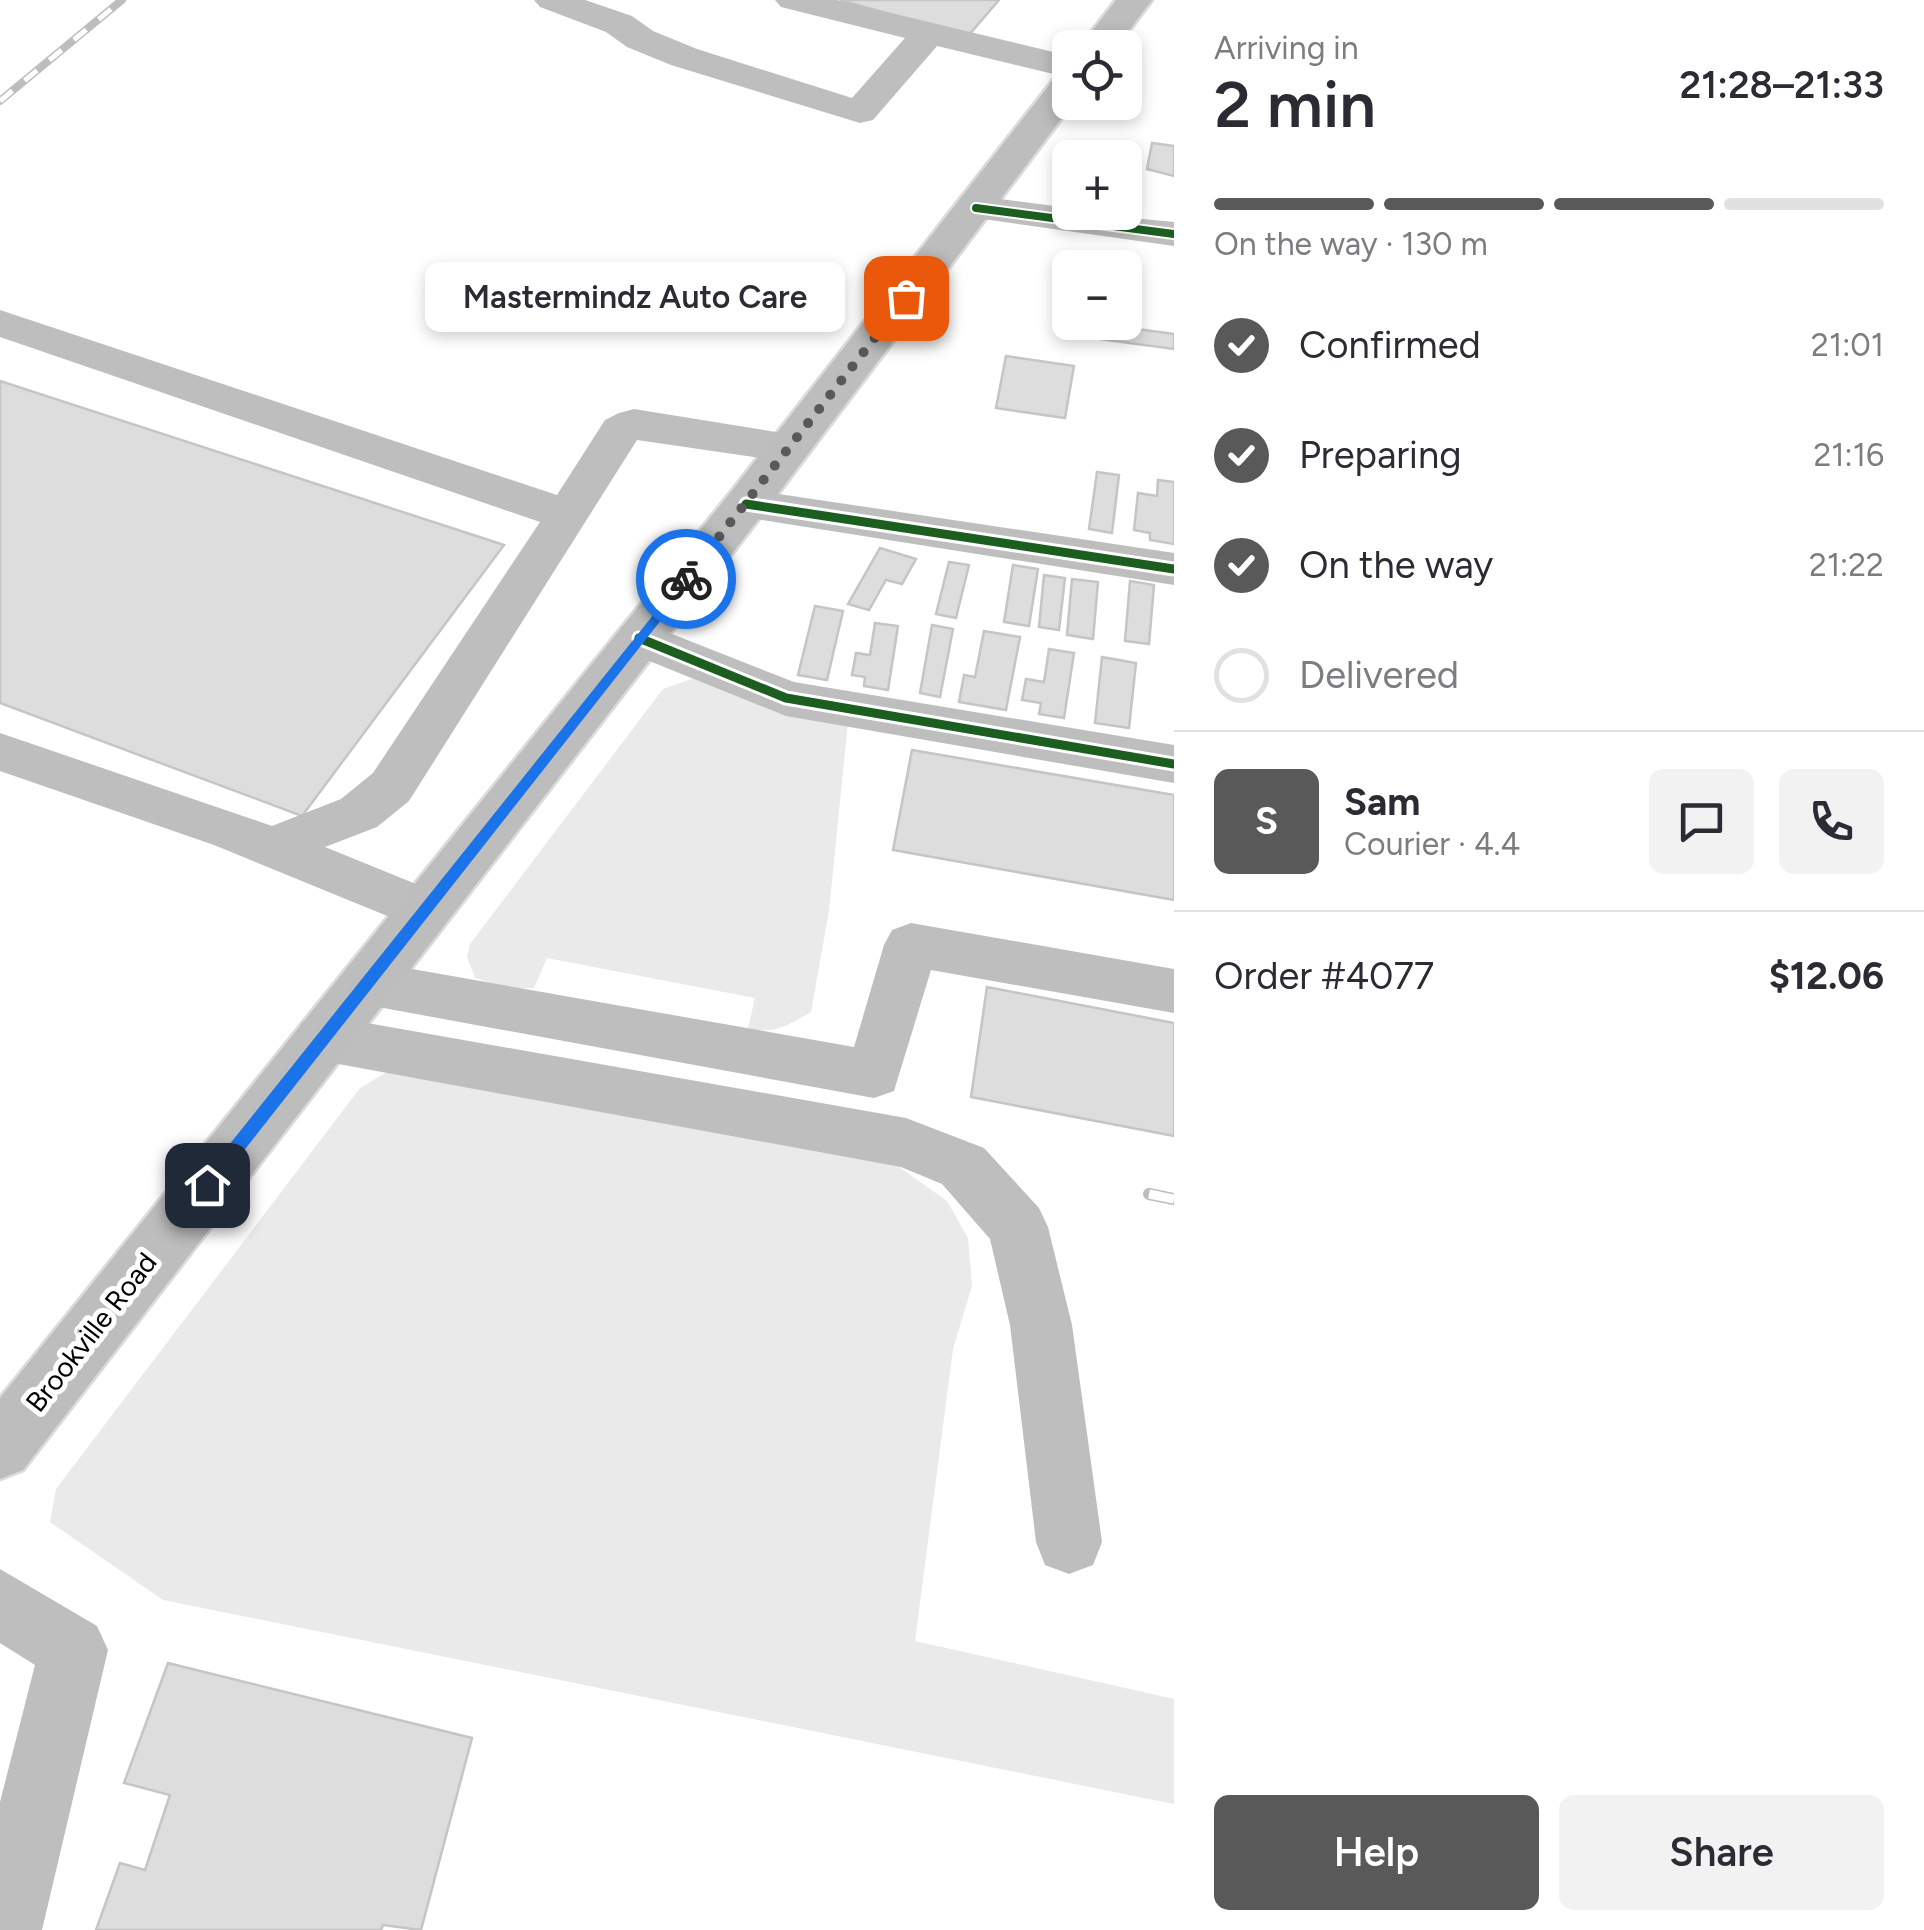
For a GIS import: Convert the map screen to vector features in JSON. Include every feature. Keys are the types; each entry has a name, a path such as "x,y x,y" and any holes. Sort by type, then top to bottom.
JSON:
{"main road":[{"path":"1111,30 1134,0"},
{"name":"Brookville Road","path":"0,1448 746,504 1052,108"}],"street":[{"path":"552,0 631,12 640,39 684,58 860,112 927,35"},
{"path":"793,0 1052,64"},
{"path":"976,208 1174,234"},
{"path":"0,324 568,515"},
{"path":"272,847 359,813 391,788 621,430 634,424 789,448"},
{"path":"746,504 1174,568"},
{"path":"639,638 786,698 1174,764"},
{"path":"0,752 272,847 424,910"},
{"path":"367,983 874,1074 911,945 1174,990"},
{"path":"322,1038 906,1143 962,1166 1018,1227 1041,1325 1068,1542"},
{"path":"0,1603 74,1650 5,1930"}],"shaded area":[{"path":"697,677 848,722 829,911 811,1012 781,1028 756,1030 748,1028 755,998 547,958 534,988 507,988 475,978 467,957 470,944 663,689"},
{"path":"387,1072 895,1164 947,1201 968,1238 972,1286 953,1349 915,1641 1174,1699 1174,1804 163,1600 50,1522 56,1489 360,1088"}],"building":[{"path":"840,0 999,0 968,36"},
{"path":"1152,143 1174,146 1174,176 1147,169"},
{"path":"1142,330 1174,334 1174,349 1107,340 1142,340"},
{"path":"1006,356 1074,366 1065,418 996,408"},
{"path":"0,381 504,545 302,816 0,703"},
{"path":"1097,472 1119,475 1112,533 1089,529"},
{"path":"1158,480 1174,482 1174,544 1150,540 1150,533 1134,530 1138,493 1157,496"},
{"path":"880,548 916,559 902,584 886,580 869,610 848,604"},
{"path":"949,562 969,565 956,618 936,614"},
{"path":"1013,565 1038,569 1029,626 1004,622"},
{"path":"1044,575 1065,578 1059,630 1039,627"},
{"path":"1072,579 1098,582 1093,639 1067,635"},
{"path":"1130,581 1154,585 1149,644 1125,641"},
{"path":"815,606 843,611 827,680 798,675"},
{"path":"875,623 898,626 888,690 864,686 865,677 852,675 856,653 870,655"},
{"path":"932,625 953,629 940,697 920,693"},
{"path":"984,631 1020,637 1006,710 959,702 964,675 975,677"},
{"path":"1049,649 1074,653 1064,718 1039,714 1041,703 1022,700 1026,679 1044,682"},
{"path":"1102,657 1136,663 1129,728 1095,723"},
{"path":"912,750 1174,795 1174,900 893,850"},
{"path":"987,987 1174,1023 1174,1136 971,1097"},
{"path":"168,1663 472,1738 421,1930 383,1925 381,1930 96,1930 120,1863 145,1870 170,1795 124,1783"}],"railway":[{"path":"0,101 122,0"},
{"path":"1149,1194 1174,1199"}],"cycle path":[{"path":"976,208 1174,234"},
{"path":"746,504 1174,569"},
{"path":"639,638 786,698 1174,764"}],"way so far":[{"path":"686,579 906,298"}],"place":[{"name":"Mastermindz Auto Care","path":"906,298"}],"route":[{"path":"207,1185 686,579"}]}
